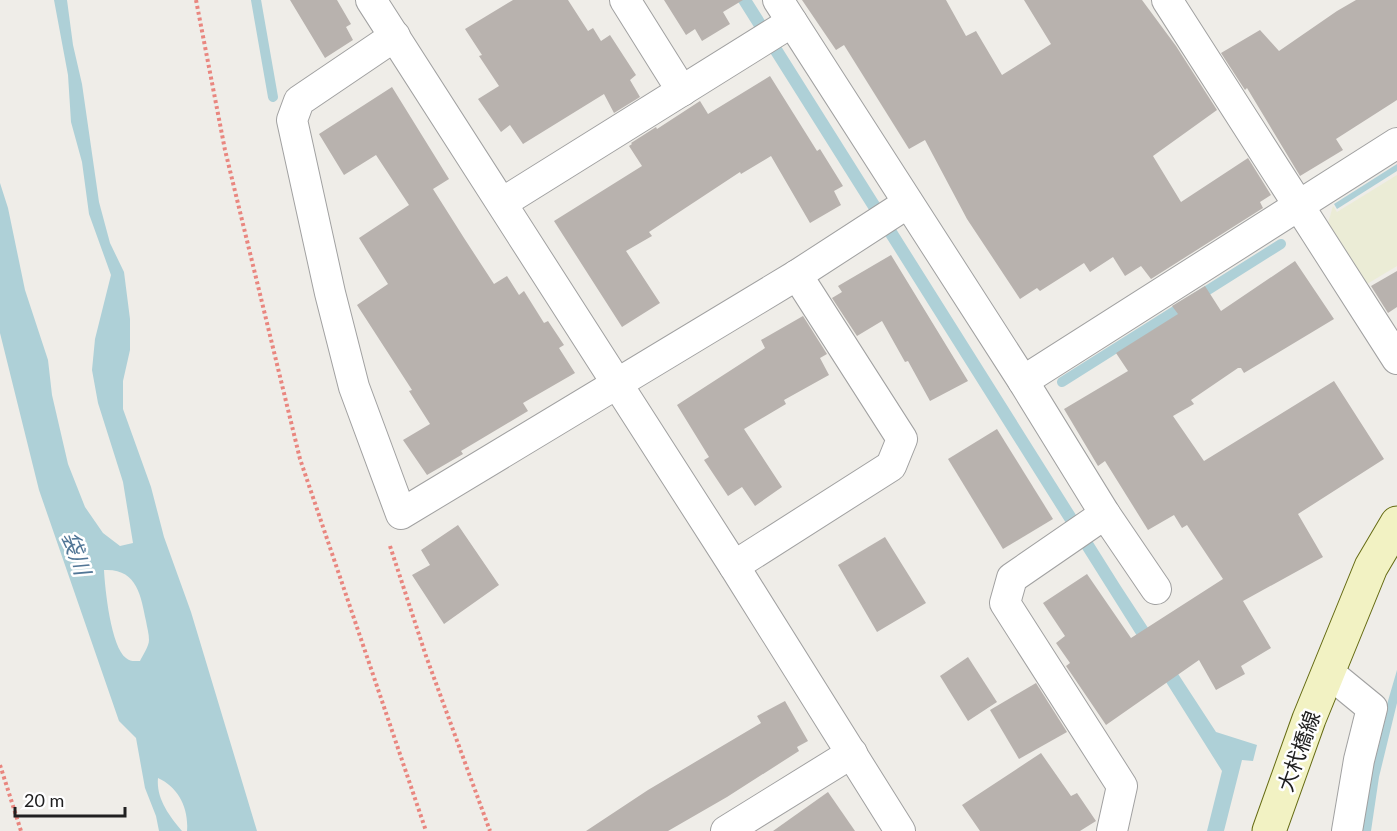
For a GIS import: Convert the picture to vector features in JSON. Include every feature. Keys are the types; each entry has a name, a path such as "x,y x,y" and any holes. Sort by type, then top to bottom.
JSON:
{"street":[{"path":"371,0 735,566 900,831"},
{"path":"625,0 682,91"},
{"path":"1167,0 1397,359"},
{"path":"502,204 682,91 785,11 1023,381 1105,514 1156,589"},
{"path":"394,36 299,101 292,120 330,293 354,387 401,514 797,275 908,203"},
{"path":"1023,381 1397,143"},
{"path":"735,566 891,466 902,439 797,275"},
{"path":"1105,514 1012,578 1005,603 1122,786 1112,831"},
{"name":"大杙橋線","path":"1269,831 1309,719 1371,567 1397,523"},
{"path":"1328,672 1372,708 1359,760 1347,831"},
{"path":"726,831 852,753"}],"path":[{"path":"196,0 225,150 300,459 426,831"},
{"path":"397,504 390,546 426,656 490,831"},
{"path":"0,765 21,831"}],"green space":[{"path":"1397,175 1397,266 1367,284 1328,223 1333,206 1337,212"}],"water":[{"name":"袋川","path":"54,0 67,0 99,202 110,243 124,272 130,319 130,350 123,381 123,409 191,612 257,831 187,831 186,814 181,799 171,787 158,778 161,800 182,831 159,831 145,788 136,738 119,721 39,490 0,333 0,183 8,208 25,290 48,360 52,395 68,464 85,507 103,533 120,546 133,543 123,482 98,403 92,370 95,339 111,275 89,214 82,162 71,122 68,75","holes":["104,570 124,574 136,585 142,602 149,640 140,661 131,661 126,658 116,642 107,603"]},
{"path":"737,0 752,0 1120,585 1216,732 1257,745 1253,761 1242,760 1224,831 1207,831 1222,771"},
{"path":"1397,164 1397,171 1337,209 1334,204"},
{"path":"1397,670 1397,703 1379,777 1371,831 1361,831 1374,749"}],"building":[{"path":"290,0 337,0 351,24 346,27 353,40 325,58"},
{"path":"513,0 568,0 588,31 593,28 601,41 610,35 636,75 630,80 640,97 614,113 604,94 523,144 510,125 501,132 478,99 499,86 479,56 482,55 465,29"},
{"path":"664,0 743,0 723,12 730,24 702,41 695,29 686,35"},
{"path":"802,0 946,0 966,36 976,31 1002,75 1051,44 1024,0 1142,0 1176,46 1217,110 1153,156 1181,202 1248,158 1271,195 1260,202 1263,208 1151,279 1141,266 1125,276 1113,257 1090,272 1084,263 1040,291 1037,288 1020,299 967,219 925,140 909,149 844,45 836,50"},
{"path":"1356,0 1397,0 1397,100 1336,139 1343,150 1300,176 1247,88 1245,90 1221,53 1260,30 1279,51"},
{"path":"770,76 817,151 820,149 843,186 834,191 841,205 810,223 771,156 741,174 740,172 649,232 652,236 626,251 660,303 622,327 554,221 642,166 629,146 631,143 700,101 708,114"},
{"path":"392,87 449,179 433,189 464,238 494,284 507,276 519,295 524,291 544,323 548,321 564,345 559,348 575,373 523,403 528,411 461,451 463,454 427,475 403,440 430,424 409,391 412,390 357,305 388,284 359,238 409,205 376,155 344,175 319,134"},
{"path":"891,255 968,381 930,401 882,321 857,336 832,298 842,292 838,286"},
{"path":"1295,261 1334,319 1244,373 1241,368 1238,368 1191,400 1194,404 1173,416 1204,461 1334,381 1384,459 1298,514 1323,557 1243,601 1271,648 1241,666 1245,674 1216,690 1199,660 1106,725 1066,666 1070,663 1056,643 1065,636 1043,603 1087,574 1131,638 1223,579 1187,525 1182,528 1174,515 1148,530 1105,461 1098,466 1064,409 1128,371 1116,353 1178,314 1172,306 1205,286 1221,311"},
{"path":"1397,271 1397,307 1388,313 1371,286"},
{"path":"803,316 827,354 820,358 829,375 784,400 786,404 744,429 782,487 755,506 742,487 728,496 704,460 709,457 677,405 765,348 761,340"},
{"path":"997,429 1053,519 1003,549 948,459"},
{"path":"458,525 499,585 444,624 412,575 430,565 421,550"},
{"path":"885,537 926,603 877,632 838,565"},
{"path":"968,657 997,702 968,721 940,676"},
{"path":"1036,683 1067,732 1019,759 990,710"},
{"path":"785,701 808,741 797,747 799,751 668,831 586,831 648,790 761,723 757,716"},
{"path":"1041,753 1071,796 1077,793 1096,821 1080,831 980,831 962,805"},
{"path":"828,792 855,831 773,831"}],"waterway":[{"path":"256,0 273,97"},
{"path":"1062,382 1281,244"}]}
